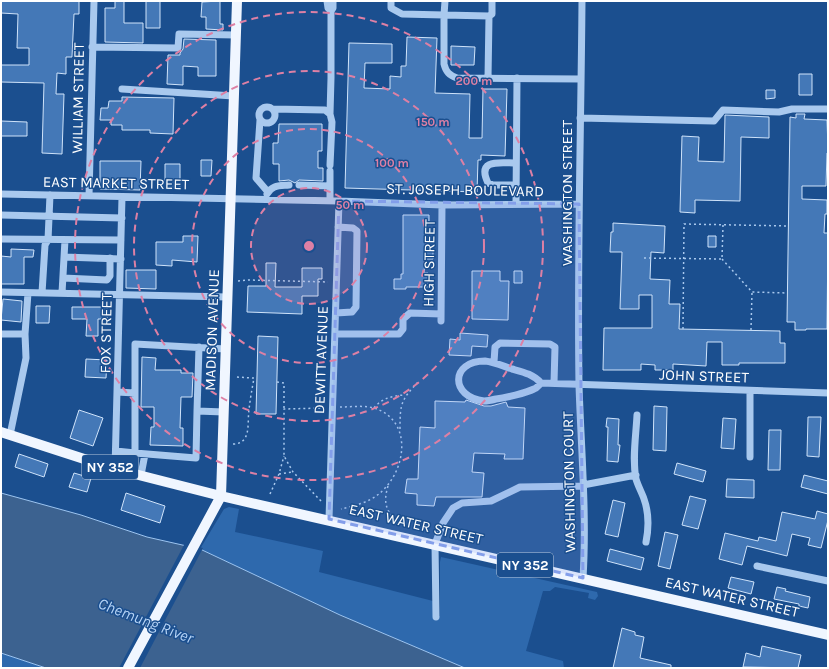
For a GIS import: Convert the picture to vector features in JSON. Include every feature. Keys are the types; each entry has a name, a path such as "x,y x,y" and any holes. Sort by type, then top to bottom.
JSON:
{"main road":[{"name":"MADISON AVENUE","path":"128,668 221,496 237,1"},
{"name":"EAST WATER STREET","path":"5,433 115,469 221,496 828,635"}],"street":[{"name":"WILLIAM STREET","path":"89,196 94,1"},
{"path":"328,1 328,8 331,11"},
{"path":"330,201 332,122 330,114 331,11 333,8 333,1"},
{"path":"390,1 391,8 402,14 489,16"},
{"path":"445,1 444,15 446,70 450,76 457,78 581,79"},
{"path":"488,78 489,16 492,14 492,1"},
{"name":"WASHINGTON STREET","path":"579,385 579,204 582,1"},
{"path":"92,47 178,48 179,34 236,35"},
{"path":"516,204 517,78"},
{"path":"122,89 234,96"},
{"path":"268,192 256,178 260,120 258,115 262,108 325,110 330,114"},
{"path":"260,120 267,123 272,121 275,116 273,109"},
{"path":"580,118 714,121 722,110 779,112 792,109 828,109"},
{"path":"516,163 488,164 485,178 488,183 493,185 516,185"},
{"path":"265,200 268,192 273,187 289,185"},
{"path":"299,185 330,186"},
{"name":"EAST MARKET STREET","path":"1,194 231,199"},
{"path":"42,293 45,246 48,240 50,195"},
{"name":"FOX STREET","path":"115,469 122,197"},
{"name":"ST. JOSEPH BOULEVARD","path":"231,199 442,205 579,204"},
{"name":"DEWITT AVENUE","path":"329,520 339,201"},
{"name":"HIGH STREET","path":"335,334 399,334 402,333 403,319 410,313 441,318 442,205"},
{"path":"1,215 122,218"},
{"path":"336,313 352,312 356,307 357,231 354,228 338,228"},
{"path":"1,239 121,240"},
{"path":"62,293 65,240"},
{"path":"64,257 121,259"},
{"path":"62,278 107,280 110,276 110,258"},
{"path":"1,292 228,297"},
{"path":"5,433 26,358 25,334 28,292"},
{"path":"1,334 25,334"},
{"path":"494,362 495,347 500,343 550,344 555,347 554,384"},
{"path":"135,453 135,344 226,349"},
{"path":"116,451 196,458 199,347"},
{"path":"484,361 494,362 535,377 541,383 536,389 500,399 484,401 470,396 461,390 458,382 462,368 467,365 484,361"},
{"name":"JOHN STREET","path":"541,383 828,393"},
{"name":"WASHINGTON COURT","path":"579,385 583,486 583,578"},
{"path":"750,390 750,457"},
{"path":"117,392 135,393"},
{"path":"197,411 224,412"},
{"path":"636,415 635,467 636,475 648,512 646,542"},
{"path":"140,475 145,454"},
{"path":"436,617 435,544 443,523 453,508 462,503 491,501 520,487 583,486 636,475"},
{"path":"757,566 828,581"}],"path":[{"path":"683,329 684,224 788,226"},
{"path":"723,225 722,259 752,292 751,330"},
{"path":"644,258 722,259"},
{"path":"238,281 328,282"},
{"path":"752,292 787,293"},
{"path":"233,444 240,442 247,434 249,427 248,412 254,378 235,377"},
{"path":"341,509 367,500 380,493 395,474 401,461 402,445 400,408 405,395 419,381"},
{"path":"270,494 279,474 284,456 284,383 277,382"},
{"path":"374,408 384,399 405,395"},
{"path":"340,408 368,406 374,408 384,413 400,430"},
{"path":"284,409 324,408"},
{"path":"284,456 293,472 321,501"},
{"path":"279,474 293,472"},
{"path":"388,484 385,504 397,523"}],"highlighted area":[{"path":"339,201 579,204 583,578 329,519"}],"shaded area":[{"path":"229,507 239,509 235,532 323,551 319,572 433,601 433,617 440,616 441,557 597,592 598,596 595,600 588,598 589,593 555,587 550,591 543,591 526,651 563,661 564,668 465,668 340,615 200,549 224,509"},
{"path":"1,653 46,668 1,668"}],"water":[{"name":"Chemung River","path":"1,493 81,515 147,537 200,549 340,615 465,668 46,668 1,653"}],"pier":[{"path":"185,543 203,548 140,668 119,668"}],"building":[{"path":"1,1 79,1 79,14 74,14 72,57 66,57 66,74 57,73 56,94 64,94 62,154 42,153 44,83 1,82 1,65 29,65 29,48 17,48 18,14 1,13"},
{"path":"115,1 124,1 124,23 143,23 143,43 105,42 105,8 115,8"},
{"path":"146,1 160,1 160,28 146,28"},
{"path":"220,1 220,24 223,24 223,30 206,29 206,17 201,17 202,2"},
{"path":"407,37 437,38 435,93 470,94 469,138 482,138 483,89 507,89 505,156 481,155 481,160 478,160 477,192 345,188 349,43 392,44 392,63 365,63 364,88 390,89 390,76 401,77 401,66 406,66"},
{"path":"184,39 216,40 216,76 198,76 198,67 183,66 183,85 167,84 168,55 180,55 183,49"},
{"path":"451,46 475,47 474,65 451,65"},
{"path":"799,74 812,74 812,95 799,95"},
{"path":"766,90 775,90 775,98 766,99"},
{"path":"122,97 174,98 173,134 150,133 150,130 122,130 122,125 111,125 111,120 100,120 101,108 108,108 109,101 122,101"},
{"path":"796,114 805,114 804,119 827,120 828,153 826,186 802,186 802,199 827,200 827,214 825,214 824,233 828,233 827,329 795,330 795,322 787,322 790,117 796,118"},
{"path":"725,115 769,117 769,138 741,137 740,201 695,200 695,213 680,212 682,136 699,137 698,161 724,162"},
{"path":"1,121 27,122 27,136 1,136"},
{"path":"279,124 322,124 322,151 318,151 318,168 323,168 323,181 299,180 295,183 289,180 279,181 279,164 273,164 273,143 278,143"},
{"path":"201,160 212,160 211,176 201,176"},
{"path":"100,161 141,161 140,190 100,189"},
{"path":"165,164 180,164 180,188 166,188"},
{"path":"403,215 429,215 429,222 426,222 426,250 433,250 433,259 425,259 424,273 428,273 428,287 406,287 406,289 394,289 394,279 401,279 401,274 403,274"},
{"path":"613,223 665,226 664,253 651,252 650,279 670,280 669,304 680,304 679,329 780,331 780,343 785,343 785,363 739,363 739,365 722,365 722,342 707,342 706,366 673,364 673,370 655,370 655,365 641,364 641,370 603,370 604,328 652,328 652,295 639,295 639,309 620,309 622,252 610,252"},
{"path":"183,236 198,236 197,262 172,260 172,266 156,265 156,242 183,242"},
{"path":"708,236 716,236 716,247 708,247"},
{"path":"11,249 34,250 33,257 24,257 24,284 1,284 1,256 11,257"},
{"path":"266,263 276,263 275,287 302,287 302,268 322,268 322,279 318,279 318,296 302,296 302,314 247,312 248,286 266,286"},
{"path":"126,270 156,270 156,289 126,288"},
{"path":"472,271 500,271 500,281 509,281 508,320 472,319"},
{"path":"514,271 522,271 522,283 514,283"},
{"path":"3,299 22,301 21,322 1,320"},
{"path":"36,306 50,306 49,323 36,323"},
{"path":"72,307 107,307 107,319 98,319 98,336 86,336 87,319 72,319"},
{"path":"460,333 488,335 487,347 472,346 471,356 449,355 450,339 460,340"},
{"path":"258,336 278,337 276,414 256,414"},
{"path":"142,357 156,358 155,370 181,370 181,373 193,373 192,397 181,397 180,428 183,428 183,446 150,445 151,427 154,427 154,407 141,407"},
{"path":"86,359 107,360 106,378 85,377"},
{"path":"466,400 484,406 491,406 506,402 508,407 525,408 523,459 504,459 505,454 474,453 472,472 484,473 482,497 436,497 434,506 417,505 417,494 405,493 407,479 418,479 420,427 435,428 435,401 465,402"},
{"path":"654,406 667,407 666,451 653,450"},
{"path":"79,410 103,418 93,446 70,438"},
{"path":"808,417 821,417 819,457 807,456"},
{"path":"607,418 619,419 618,445 620,445 618,462 607,461"},
{"path":"723,418 736,419 734,449 721,448"},
{"path":"769,430 781,430 780,470 768,470"},
{"path":"19,454 48,464 44,477 15,467"},
{"path":"677,463 706,471 703,482 674,474"},
{"path":"74,473 91,478 87,492 69,487"},
{"path":"804,475 828,481 828,494 801,487"},
{"path":"727,479 754,480 754,498 726,497"},
{"path":"126,493 165,506 160,523 121,510"},
{"path":"690,496 706,500 698,529 682,525"},
{"path":"613,500 625,503 618,537 605,534"},
{"path":"817,511 828,514 828,520 821,548 808,545 810,538 792,534 787,556 747,546 742,565 719,559 725,533 758,541 759,537 776,541 782,512 815,519"},
{"path":"665,532 678,535 670,569 658,566"},
{"path":"610,549 644,558 641,570 607,561"},
{"path":"731,577 754,582 751,594 728,588"},
{"path":"777,587 786,589 785,591 810,597 808,608 799,606 799,604 774,599"},
{"path":"622,628 635,632 635,635 644,637 640,658 671,665 671,668 613,668"},
{"path":"762,646 801,655 798,668 743,667 746,653 760,657"}]}
